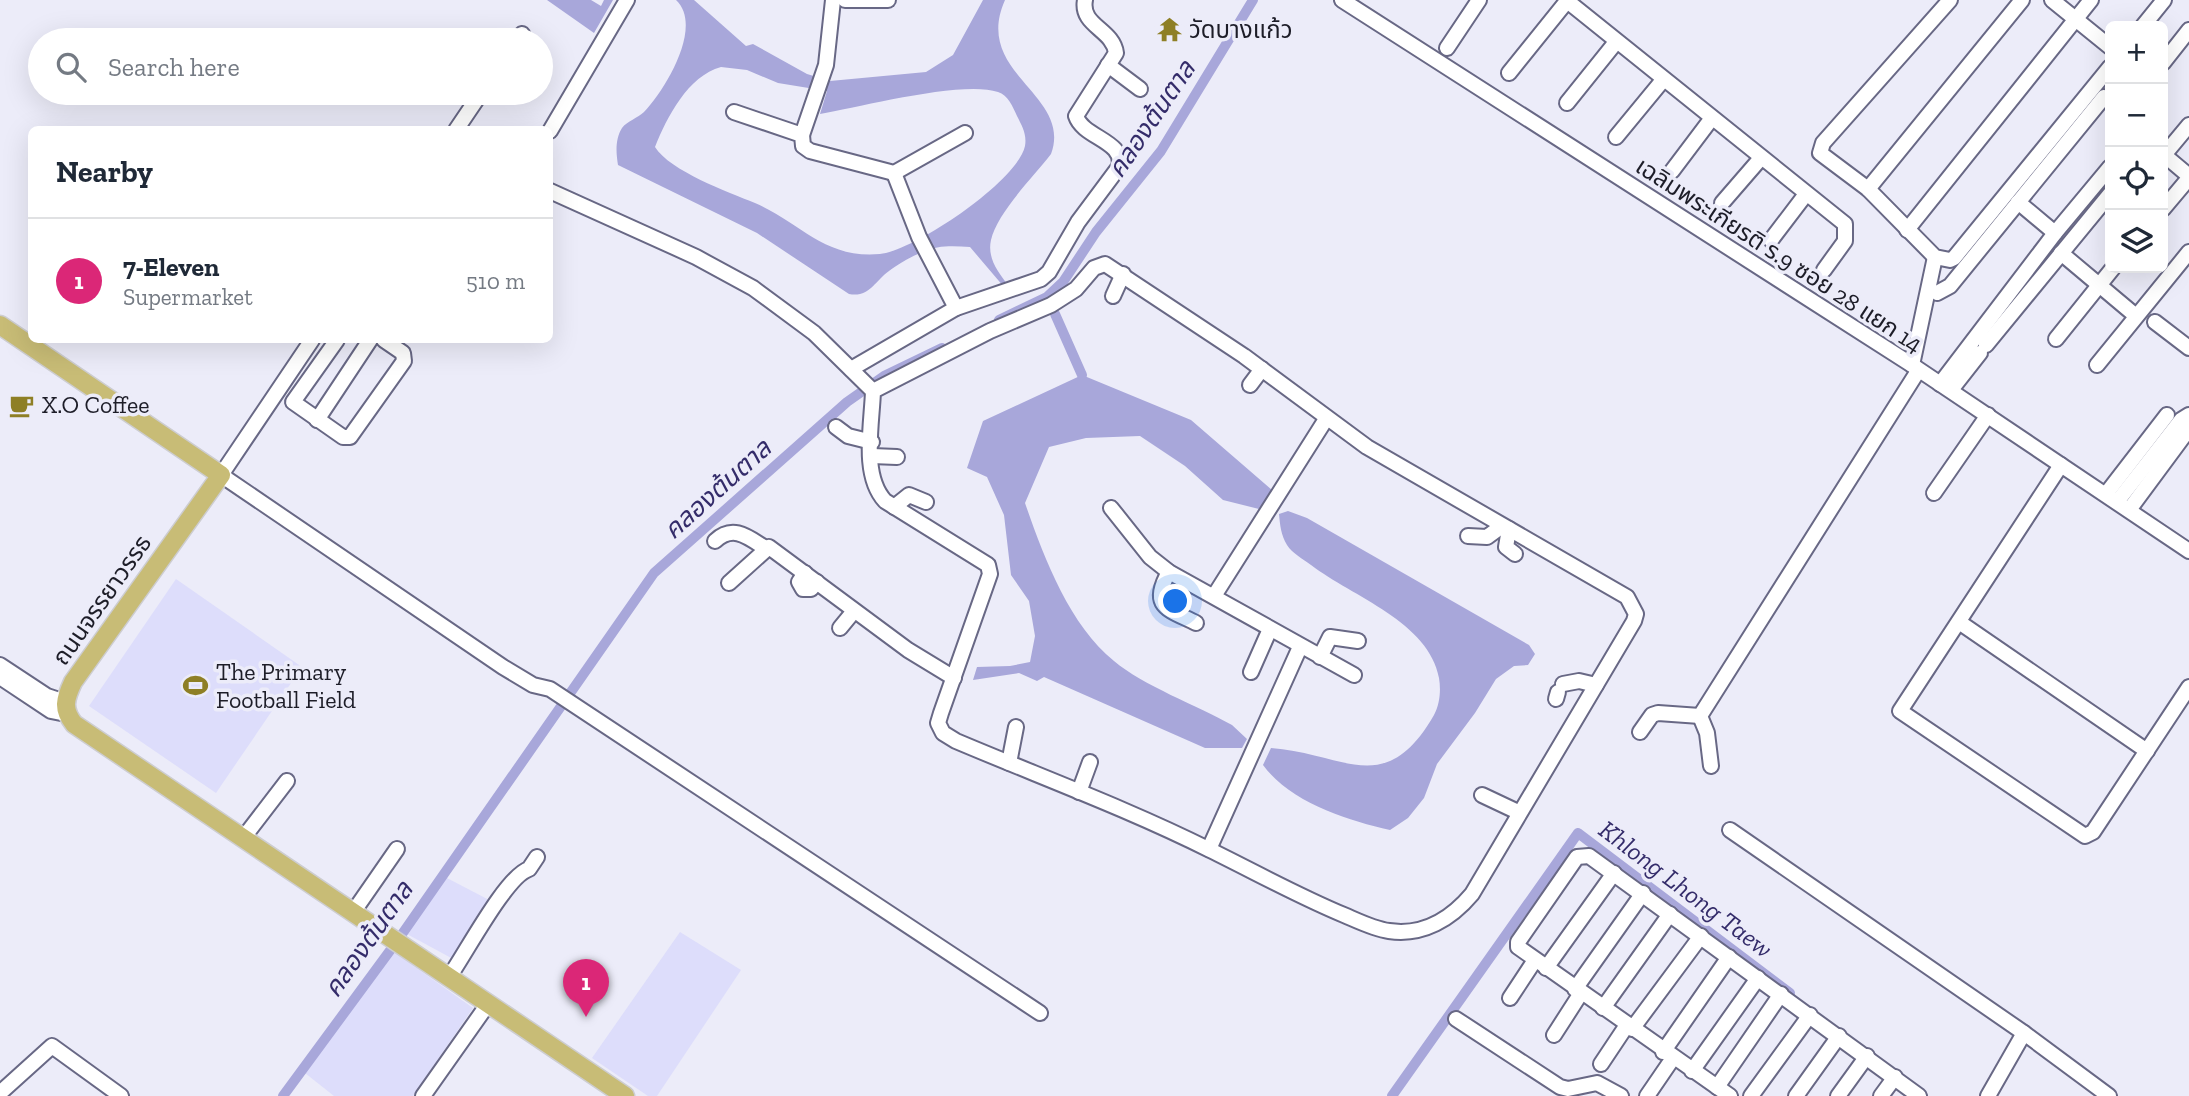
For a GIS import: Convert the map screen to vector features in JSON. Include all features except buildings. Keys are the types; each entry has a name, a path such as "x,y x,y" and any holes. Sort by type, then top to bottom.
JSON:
{"main road":[{"path":"0,325 221,475"},
{"name":"ถนนจรรยาวรรธ","path":"65,708 73,682 221,475"},
{"path":"65,708 75,724 625,1096"}],"street":[{"path":"553,126 627,0"},
{"path":"833,0 826,65 802,135 803,146 810,151 894,173 965,133"},
{"path":"845,0 888,0"},
{"path":"854,372 956,307 1041,279 1049,272 1078,222 1119,167 1121,159 1118,151 1079,125 1076,116 1116,53 1112,39 1087,19 1083,11 1085,0"},
{"name":"เฉลิมพระเกียรติ ร.9 ซอย 28 แยก 14","path":"1342,0 1946,387 2189,551"},
{"path":"1447,48 1479,0"},
{"path":"1509,73 1567,0 1662,80 1845,224 1845,241 1824,270"},
{"path":"1950,0 1823,143 1820,153 1868,189 1935,257 1954,258 2105,73"},
{"path":"1868,189 2022,0"},
{"path":"2052,0 2105,43"},
{"path":"1907,230 2091,0"},
{"path":"2147,21 2164,0"},
{"path":"2168,57 2189,30"},
{"path":"1567,103 1616,42"},
{"path":"1108,65 1140,89"},
{"path":"1616,137 1662,80"},
{"path":"1937,293 1950,286 2105,98"},
{"path":"459,126 473,105"},
{"path":"734,112 802,135"},
{"path":"1672,171 1712,118"},
{"path":"2168,149 2189,125"},
{"path":"1722,203 1761,158"},
{"path":"2168,158 2189,177 2168,203"},
{"path":"894,173 919,237 956,307"},
{"path":"1946,387 2055,233 2105,173"},
{"path":"553,192 722,270 787,311 871,389 873,480 878,493 894,507 988,565 989,583 938,723 943,733 1209,849 1321,906 1389,931 1411,932 1438,924 1458,911 1472,894 1518,812 1634,621 1636,614 1633,603 1627,597 1367,447 1262,369 1105,264 1099,265 1076,289 1051,305 990,331 871,389"},
{"path":"1770,240 1806,194"},
{"path":"1946,387 1983,349 2105,200"},
{"path":"2018,202 2055,233"},
{"path":"2076,208 2089,219"},
{"path":"2097,365 2189,252"},
{"path":"2061,253 2136,316"},
{"path":"1700,716 1915,368 1935,257"},
{"path":"2036,259 2048,269"},
{"path":"2056,339 2109,273"},
{"path":"1113,296 1123,274"},
{"path":"2155,322 2188,344"},
{"path":"310,343 221,475 503,667 533,685 550,689 1040,1013"},
{"path":"335,343 293,402 343,437 353,434 404,361 403,354 388,343"},
{"path":"317,420 368,343"},
{"path":"1250,385 1262,369"},
{"path":"1934,493 1988,415"},
{"path":"2117,502 2167,415"},
{"path":"2117,502 2181,420 2189,415"},
{"path":"1214,596 1326,419"},
{"path":"836,427 872,449 897,457"},
{"path":"2117,502 2189,429"},
{"path":"2061,465 1900,711 2085,836 2093,832 2189,687"},
{"path":"894,507 909,495 926,502"},
{"path":"1111,508 1150,557 1169,572 1354,675"},
{"path":"1468,536 1487,537 1506,528"},
{"path":"1506,528 1506,547 1520,555 1541,548"},
{"path":"715,541 727,532 736,531 765,548 772,548 908,650 954,678"},
{"path":"729,583 765,548"},
{"path":"1169,572 1160,587 1161,601 1166,608 1196,624"},
{"path":"840,628 854,611"},
{"path":"1959,622 2147,751"},
{"path":"1251,672 1270,629"},
{"path":"1320,657 1330,637 1358,641"},
{"path":"1209,849 1300,647"},
{"path":"0,665 65,708"},
{"path":"0,677 51,711 65,708"},
{"path":"1559,692 1580,681 1597,685"},
{"path":"1640,732 1648,719 1658,713 1700,716"},
{"path":"1700,716 1707,733 1712,766"},
{"path":"1009,763 1016,727"},
{"path":"1079,792 1090,762"},
{"path":"244,837 287,780"},
{"path":"1482,795 1518,812"},
{"path":"1730,830 2024,1033 2109,1096"},
{"path":"354,911 397,849"},
{"path":"1781,994 1722,1092 1522,951 1518,942 1577,857 1589,856 1643,893 1867,1056 1919,1096"},
{"path":"449,977 509,886 520,872 529,869 537,858"},
{"path":"1510,998 1614,873"},
{"path":"1554,1035 1578,991 1643,893"},
{"path":"1603,1008 1671,914"},
{"path":"1601,1064 1701,936"},
{"path":"1647,1096 1668,1055 1729,957"},
{"path":"1692,1072 1758,978"},
{"path":"423,1096 488,1004"},
{"path":"1751,1096 1810,1016"},
{"path":"1456,1019 1560,1087 1568,1089 1597,1083 1621,1096"},
{"path":"1988,1096 2024,1033"},
{"path":"1796,1096 1839,1036"},
{"path":"0,1093 48,1048 56,1046 121,1096"},
{"path":"1838,1096 1867,1056"},
{"path":"1881,1096 1895,1077"}],"shaded area":[{"name":"The Primary Football Field","path":"176,579 302,667 216,793 89,706"},
{"path":"445,877 493,902 455,960 405,933"},
{"path":"680,932 741,970 657,1096 648,1096 592,1058"},
{"path":"394,952 473,1008 413,1096 334,1096 305,1073"}],"water":[{"path":"547,0 591,0 601,6 604,0 613,0 594,33"},
{"path":"676,0 694,0 746,46 753,44 807,74 830,81 926,72 953,55 983,0 1005,0 998,25 1001,47 1048,115 1054,133 1051,154 1008,207 991,240 992,259 1008,285 1004,287 970,247 946,246 934,248 905,261 862,294 849,294 757,233 618,165 617,141 622,128 642,114 653,102 671,74 684,41 684,11","holes":["721,67 747,70 778,83 827,91 820,114 961,89 998,92 1014,109 1024,130 1025,146 1018,161 1004,177 985,195 939,228 896,250 880,254 843,251 814,238 771,211 686,172 662,156 655,147 672,111 698,79"]},
{"path":"1082,375 1191,420 1272,490 1259,509 1223,500 1185,466 1140,436 1086,438 1049,447 1025,503 1059,588 1098,646 1139,678 1232,725 1247,739 1242,748 1205,748 1044,677 1037,681 1019,673 973,680 977,667 1010,666 1030,662 1035,636 1029,601 1011,575 1004,515 987,477 967,468 983,421"},
{"path":"1288,511 1307,518 1529,645 1535,654 1528,665 1514,666 1496,679 1475,713 1437,764 1424,798 1408,818 1390,830 1338,815 1304,800 1289,790 1263,765 1271,748 1362,765 1380,764 1398,757 1416,741 1434,715 1440,697 1439,678 1432,658 1421,641 1387,612 1328,577 1289,548 1282,534 1279,514"}],"waterway":[{"name":"คลองต้นตาล","path":"999,320 1047,297 1063,282 1096,232 1161,151 1253,0"},
{"path":"1055,314 1082,375"},
{"name":"คลองต้นตาล","path":"283,1096 400,937 654,573 847,402 884,376 942,348"},
{"name":"Khlong Lhong Taew","path":"1392,1096 1578,833 1790,993"}],"place":[{"name":"วัดบางแก้ว","path":"1169,30"},
{"name":"X.O Coffee","path":"22,405"},
{"name":"The Primary Football Field","path":"196,686"},
{"name":"7-Eleven","path":"586,1017"}]}
